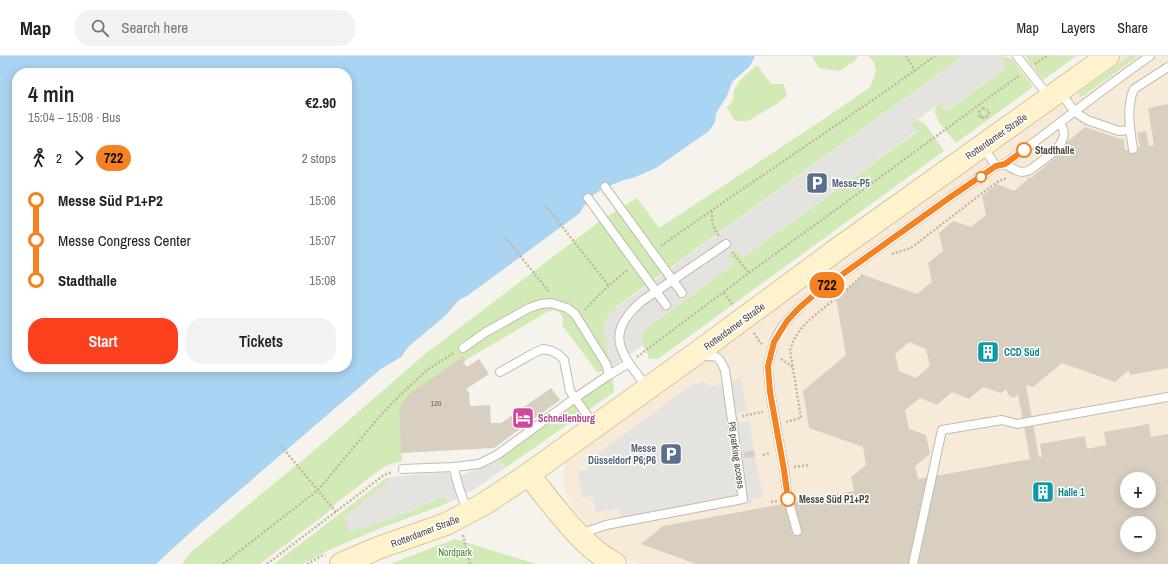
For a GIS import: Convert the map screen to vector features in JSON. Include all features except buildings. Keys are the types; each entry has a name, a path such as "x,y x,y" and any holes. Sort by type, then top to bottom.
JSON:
{"street":[{"name":"Rotterdamer Straße","path":"341,564 378,548 423,533 462,516 484,504 529,474 647,388 694,356 839,248 1108,56"},
{"path":"529,474 536,485 577,535 605,558 615,564"}],"lane":[{"path":"1017,56 1055,95 1087,120 1119,131 1130,130"},
{"path":"797,531 788,499 770,392 768,366 774,342 787,321 815,294 949,198 996,166 1005,164 1150,56"},
{"path":"1133,148 1130,130 1131,94 1134,89 1168,67"},
{"path":"1005,164 1016,171 1027,172 1030,170 1058,148 1063,141 1063,129 1059,124"},
{"path":"982,146 996,166"},
{"path":"605,187 682,293"},
{"path":"588,198 666,305"},
{"path":"647,388 625,358 620,344 620,332 624,321 631,310 642,301 726,244"},
{"path":"463,348 486,332 529,308 541,304 551,303 567,308 575,314 606,364 609,375"},
{"path":"500,372 543,349 552,351 564,360 570,391 595,426"},
{"name":"P6 parking access","path":"577,535 606,525 743,499 725,370 720,359 716,356 694,356"},
{"path":"403,469 454,467 479,464 497,455 575,398 629,363"},
{"path":"913,564 942,430 1002,420 1017,424 1168,397"},
{"path":"454,467 455,478 461,496 462,516"}],"path":[{"path":"906,56 915,71"},
{"path":"652,253 935,56"},
{"path":"629,363 749,273 1047,56"},
{"path":"979,116 985,118 989,115 989,111 983,108 979,112 980,117 985,120 994,113"},
{"path":"886,256 911,248 989,188 999,181 1009,177"},
{"path":"545,205 609,286"},
{"path":"506,237 553,297"},
{"path":"579,319 597,296 636,265"},
{"path":"776,424 801,418 790,350 793,341 813,315 830,303 869,270"},
{"path":"223,564 318,490 380,416 401,394 427,370 463,348"},
{"path":"732,418 774,410"},
{"path":"281,446 336,512"},
{"path":"784,470 810,465"},
{"path":"267,564 384,475 403,469"},
{"path":"462,516 463,534 470,564"}],"shaded area":[{"name":"Messe-P5","path":"963,56 1005,56 1001,59 1006,68 945,111 940,103 912,124 917,131 742,258 737,250 729,255 734,264 644,330 641,336 642,346 610,368 603,328 606,318 612,311"},
{"path":"1119,56 1168,56 1168,564 636,564 624,558 605,544 587,526 570,504 563,486 564,469 571,447"},
{"name":"Messe Düsseldorf P6;P6","path":"741,378 747,411 737,413 739,422 749,421 754,450 744,452 745,458 755,457 763,497 752,499 753,503 623,526 619,508 596,512 593,496 582,498 578,471 588,469 587,461 693,384 706,382 707,387"},
{"path":"500,460 505,468 475,489 448,503 446,496 396,517 350,532 343,517 387,483 386,481 392,477 447,472 455,478"}],"green space":[{"path":"812,56 858,56 855,61 839,71 819,68"},
{"path":"868,56 963,56 616,307 610,368 598,373 562,325 563,318 561,314 555,310 549,311 466,360 462,355 461,358 409,394 399,413 402,461 388,465 374,474 334,505 328,512 260,564 182,564 191,552 310,454 425,354 600,221 637,198 659,228 870,87 876,71 874,62"},
{"path":"1025,56 1076,56 1043,80"},
{"path":"1129,56 1138,56 1081,97 1078,93"},
{"path":"1004,57 1013,60 1033,87 956,143 937,118 935,114 936,107 940,103 946,111 1006,68 1001,59"},
{"path":"757,65 771,84 784,84 787,96 748,121 735,121 727,108 733,100 734,90 740,80"},
{"path":"917,120 926,125 944,151 658,359 649,359 641,339 644,330 734,264 728,255 737,250 742,258 917,132 911,124"},
{"path":"612,377 614,392 505,468 499,459"},
{"path":"392,477 386,481 387,483 350,532 396,517 446,496 448,503 376,530 331,549 302,564 274,564 381,482"},
{"name":"Nordpark","path":"455,539 536,564 390,564"}],"water":[{"path":"0,56 755,56 750,66 732,82 727,96 716,113 715,122 709,131 656,168 633,178 605,187 585,201 586,204 580,213 467,296 459,300 445,316 408,347 401,357 381,369 192,531 156,564 0,564"}],"bus line":[{"name":"722","path":"788,499 770,392 768,366 774,342 780,330 799,308 815,294 949,198 996,166 1005,164 1024,150"}],"place":[{"name":"Stadthalle","path":"1024,150"},
{"name":"Messe-P5","path":"817,183"},
{"name":"CCD Süd","path":"988,352"},
{"name":"Schnellenburg","path":"523,418"},
{"name":"Messe Düsseldorf P6;P6","path":"671,454"},
{"name":"Halle 1","path":"1043,492"},
{"name":"Messe Süd P1+P2","path":"788,499"}]}
